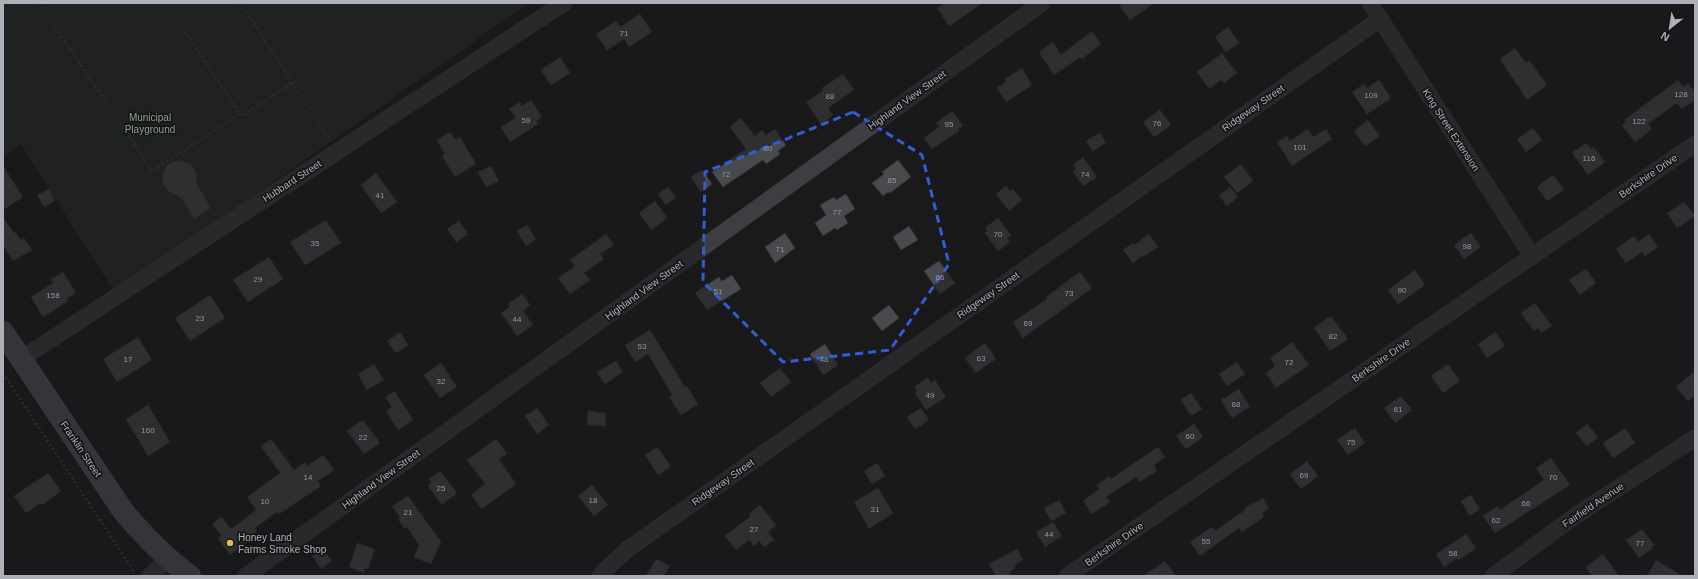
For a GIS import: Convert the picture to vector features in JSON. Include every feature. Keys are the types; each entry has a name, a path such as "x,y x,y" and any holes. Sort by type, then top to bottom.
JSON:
{"main road":[{"name":"Franklin Street","path":"3,332 124,511 138,529 167,559 190,576"}],"street":[{"name":"Hubbard Street","path":"21,359 564,3"},
{"name":"Highland View Street","path":"246,576 1042,3"},
{"name":"King Street Extension","path":"1370,3 1532,256"},
{"name":"Ridgeway Street","path":"600,576 604,570 628,549 1380,19"},
{"name":"Berkshire Drive","path":"1067,576 1695,144"},
{"name":"Fairfield Avenue","path":"1493,576 1578,514 1695,438"},
{"path":"142,574 167,559"}],"path":[{"path":"39,3 152,171 240,114 242,116 293,82"},
{"path":"240,3 333,144"},
{"path":"183,28 240,114"},
{"path":"3,373 142,574"}],"highlighted area":[{"path":"853,112 922,155 949,264 890,350 783,362 703,282 705,172"}],"green space":[{"name":"Municipal Playground","path":"3,3 531,3 191,240 113,290 21,144 3,156"}],"building":[{"path":"945,3 983,3 949,26 937,8"},
{"path":"1118,3 1154,3 1130,20"},
{"path":"640,14 652,32 629,47 624,39 607,50 596,34 616,21 620,27"},
{"path":"1228,27 1239,43 1226,52 1215,37"},
{"path":"1092,31 1101,44 1082,59 1080,57 1054,75 1039,52 1053,42 1061,55"},
{"path":"1515,48 1526,63 1529,60 1547,85 1527,100 1500,59"},
{"path":"1222,53 1237,73 1224,83 1221,80 1209,89 1197,72"},
{"path":"560,57 570,73 551,85 541,70"},
{"path":"1022,68 1032,85 1006,102 997,88 1006,82 1005,79"},
{"path":"843,74 854,90 828,108 833,115 821,124 806,102 823,91 822,88"},
{"path":"1379,80 1391,98 1367,114 1352,92 1364,84 1367,88"},
{"path":"1678,80 1683,87 1688,83 1695,92 1695,100 1682,109 1677,103 1648,124 1652,129 1635,142 1622,125 1626,122 1624,120"},
{"path":"531,100 542,117 536,121 538,124 510,142 501,127 516,118 509,109 520,102 522,106"},
{"path":"1160,110 1171,125 1154,137 1143,122"},
{"path":"952,111 963,126 958,129 959,131 932,149 924,138 939,127 936,123"},
{"path":"741,118 755,136 762,130 766,135 775,129 786,145 778,151 780,154 766,164 763,160 723,187 712,172 746,149 730,127"},
{"path":"1368,120 1380,136 1365,146 1354,131"},
{"path":"1533,128 1542,140 1526,152 1517,139"},
{"path":"1308,129 1313,137 1326,129 1332,139 1292,166 1277,142 1287,136 1290,141"},
{"path":"450,132 455,140 460,137 476,164 455,177 442,156 445,154 437,140"},
{"path":"1100,133 1106,143 1093,151 1086,141"},
{"path":"1586,143 1591,149 1594,147 1605,162 1588,175 1572,153"},
{"path":"1083,157 1097,177 1083,186 1073,172 1076,169 1073,165"},
{"path":"898,160 911,177 890,193 888,192 883,196 872,183 884,174 882,172"},
{"path":"173,161 183,161 191,164 196,172 197,184 211,208 194,219 181,198 168,191 163,184 162,175 166,166"},
{"path":"1241,164 1253,181 1237,193 1224,177"},
{"path":"3,166 23,197 3,210"},
{"path":"491,166 499,181 486,187 478,172"},
{"path":"702,170 712,184 701,192 691,177"},
{"path":"376,173 397,202 381,213 361,185"},
{"path":"1553,175 1564,190 1547,201 1537,187"},
{"path":"1006,186 1010,191 1013,189 1022,200 1009,211 996,194"},
{"path":"668,187 676,198 666,205 658,194"},
{"path":"1230,187 1238,197 1227,206 1219,195"},
{"path":"49,189 55,201 44,207 37,195"},
{"path":"846,194 855,209 844,216 848,223 837,230 835,228 823,236 815,223 826,215 820,205 834,197 836,200"},
{"path":"655,201 667,218 651,230 639,213"},
{"path":"1684,202 1695,216 1677,228 1667,213"},
{"path":"3,217 14,233 15,232 21,240 24,238 32,250 13,261 3,245"},
{"path":"998,218 1011,235 1007,238 1010,242 998,251 985,233 987,231 985,228"},
{"path":"326,220 341,243 305,265 290,242"},
{"path":"459,221 468,234 456,242 447,229"},
{"path":"527,225 536,239 526,246 517,231"},
{"path":"909,226 918,240 901,250 893,237"},
{"path":"785,233 795,248 775,263 765,247"},
{"path":"1471,233 1481,247 1464,259 1454,245"},
{"path":"606,234 614,245 600,254 604,259 584,273 590,280 570,294 558,278 575,266 570,260"},
{"path":"1149,234 1158,247 1133,263 1123,250 1133,243 1135,245"},
{"path":"1649,234 1658,247 1645,256 1642,252 1626,263 1616,249 1634,236 1638,242"},
{"path":"269,257 283,279 248,302 233,280"},
{"path":"939,261 955,283 940,294 924,271"},
{"path":"1586,269 1596,283 1580,295 1569,280"},
{"path":"1415,270 1425,285 1398,304 1388,290"},
{"path":"63,272 76,293 67,298 68,301 43,317 31,297 53,283 51,279"},
{"path":"1080,272 1092,288 1023,338 1013,322 1047,299 1046,297"},
{"path":"732,275 741,289 707,310 695,293 719,277 722,281"},
{"path":"522,294 530,305 523,311 533,325 517,336 501,313 510,307 508,304"},
{"path":"210,295 225,318 190,341 175,318"},
{"path":"1535,303 1552,326 1541,333 1538,328 1534,331 1521,313"},
{"path":"889,305 899,318 882,331 872,318"},
{"path":"1331,316 1348,339 1330,351 1314,328"},
{"path":"650,330 685,387 687,386 698,404 681,415 669,397 672,395 648,354 635,362 625,345"},
{"path":"400,332 408,345 396,353 387,341"},
{"path":"1495,332 1505,346 1487,358 1478,344"},
{"path":"138,337 152,360 117,382 103,359"},
{"path":"1292,342 1309,365 1276,388 1266,373 1275,366 1270,358"},
{"path":"985,343 996,359 976,373 965,358"},
{"path":"825,344 838,365 823,375 810,354"},
{"path":"616,361 623,372 605,384 597,372"},
{"path":"1237,362 1245,374 1227,386 1219,374"},
{"path":"441,363 457,387 440,398 424,375"},
{"path":"374,364 384,380 367,390 358,374"},
{"path":"1448,364 1460,381 1443,393 1431,376"},
{"path":"780,368 791,382 771,397 760,383"},
{"path":"1695,371 1695,395 1688,401 1676,387"},
{"path":"928,378 931,383 935,380 946,397 926,410 915,393 917,391 915,386"},
{"path":"1239,389 1250,407 1232,418 1221,400"},
{"path":"395,391 413,420 398,430 386,411 392,407 385,397"},
{"path":"1191,393 1202,409 1191,416 1181,400"},
{"path":"1401,396 1412,410 1395,423 1384,408"},
{"path":"148,405 170,442 148,456 126,419"},
{"path":"537,408 549,425 537,434 525,416"},
{"path":"921,408 929,420 915,429 907,417"},
{"path":"588,411 606,413 605,426 587,425"},
{"path":"363,420 380,443 364,454 347,431"},
{"path":"1194,424 1203,437 1186,449 1176,436"},
{"path":"1587,424 1598,437 1587,446 1576,433"},
{"path":"1355,428 1365,443 1348,455 1337,440"},
{"path":"1625,428 1635,443 1613,458 1603,443"},
{"path":"271,439 294,470 305,462 307,466 323,455 334,470 318,481 321,486 279,514 277,512 255,528 257,531 249,537 250,540 230,555 218,538 221,535 212,524 222,517 231,529 256,510 247,497 280,473 261,446"},
{"path":"496,439 507,454 499,459 516,484 482,509 471,495 485,484 467,460"},
{"path":"657,447 671,466 658,475 645,455"},
{"path":"1158,447 1165,457 1154,465 1157,471 1139,482 1136,477 1106,497 1110,502 1092,514 1083,501 1099,489 1097,485 1109,476 1111,479"},
{"path":"1551,458 1570,485 1495,533 1483,516 1498,506 1500,510 1544,480 1536,468"},
{"path":"1307,461 1318,476 1301,489 1290,474"},
{"path":"877,463 885,476 872,484 864,471"},
{"path":"440,471 457,493 442,505 428,486 431,483 429,479"},
{"path":"48,473 61,491 42,505 40,503 26,513 14,496"},
{"path":"592,485 608,505 594,516 578,496"},
{"path":"878,488 893,513 869,529 854,502"},
{"path":"1471,495 1480,509 1470,516 1461,501"},
{"path":"408,496 441,542 431,564 414,557 419,545 407,527 405,529 398,519 400,517 392,506"},
{"path":"1263,498 1269,509 1262,513 1264,517 1242,532 1239,528 1200,556 1190,542 1212,527 1215,531 1245,510 1244,508"},
{"path":"1059,500 1066,513 1051,521 1044,508"},
{"path":"760,505 776,525 768,532 774,540 764,547 759,541 754,546 749,540 736,550 725,536 751,516 749,514"},
{"path":"1053,522 1062,536 1045,547 1036,532"},
{"path":"1642,529 1654,545 1651,548 1652,549 1639,558 1626,540"},
{"path":"1466,534 1476,548 1459,560 1457,558 1444,567 1436,554"},
{"path":"357,543 375,549 368,569 365,568 364,573 349,567"},
{"path":"321,547 332,561 321,569 311,554"},
{"path":"1017,549 1023,560 1014,565 1016,568 1009,572 1011,576 996,576 989,564"},
{"path":"1603,554 1619,576 1592,576 1586,567"},
{"path":"656,559 670,566 664,576 646,576"},
{"path":"1656,560 1683,576 1647,576"},
{"path":"1165,561 1176,576 1143,576"}],"place":[{"name":"Honey Land Farms Smoke Shop","path":"230,543"}]}
